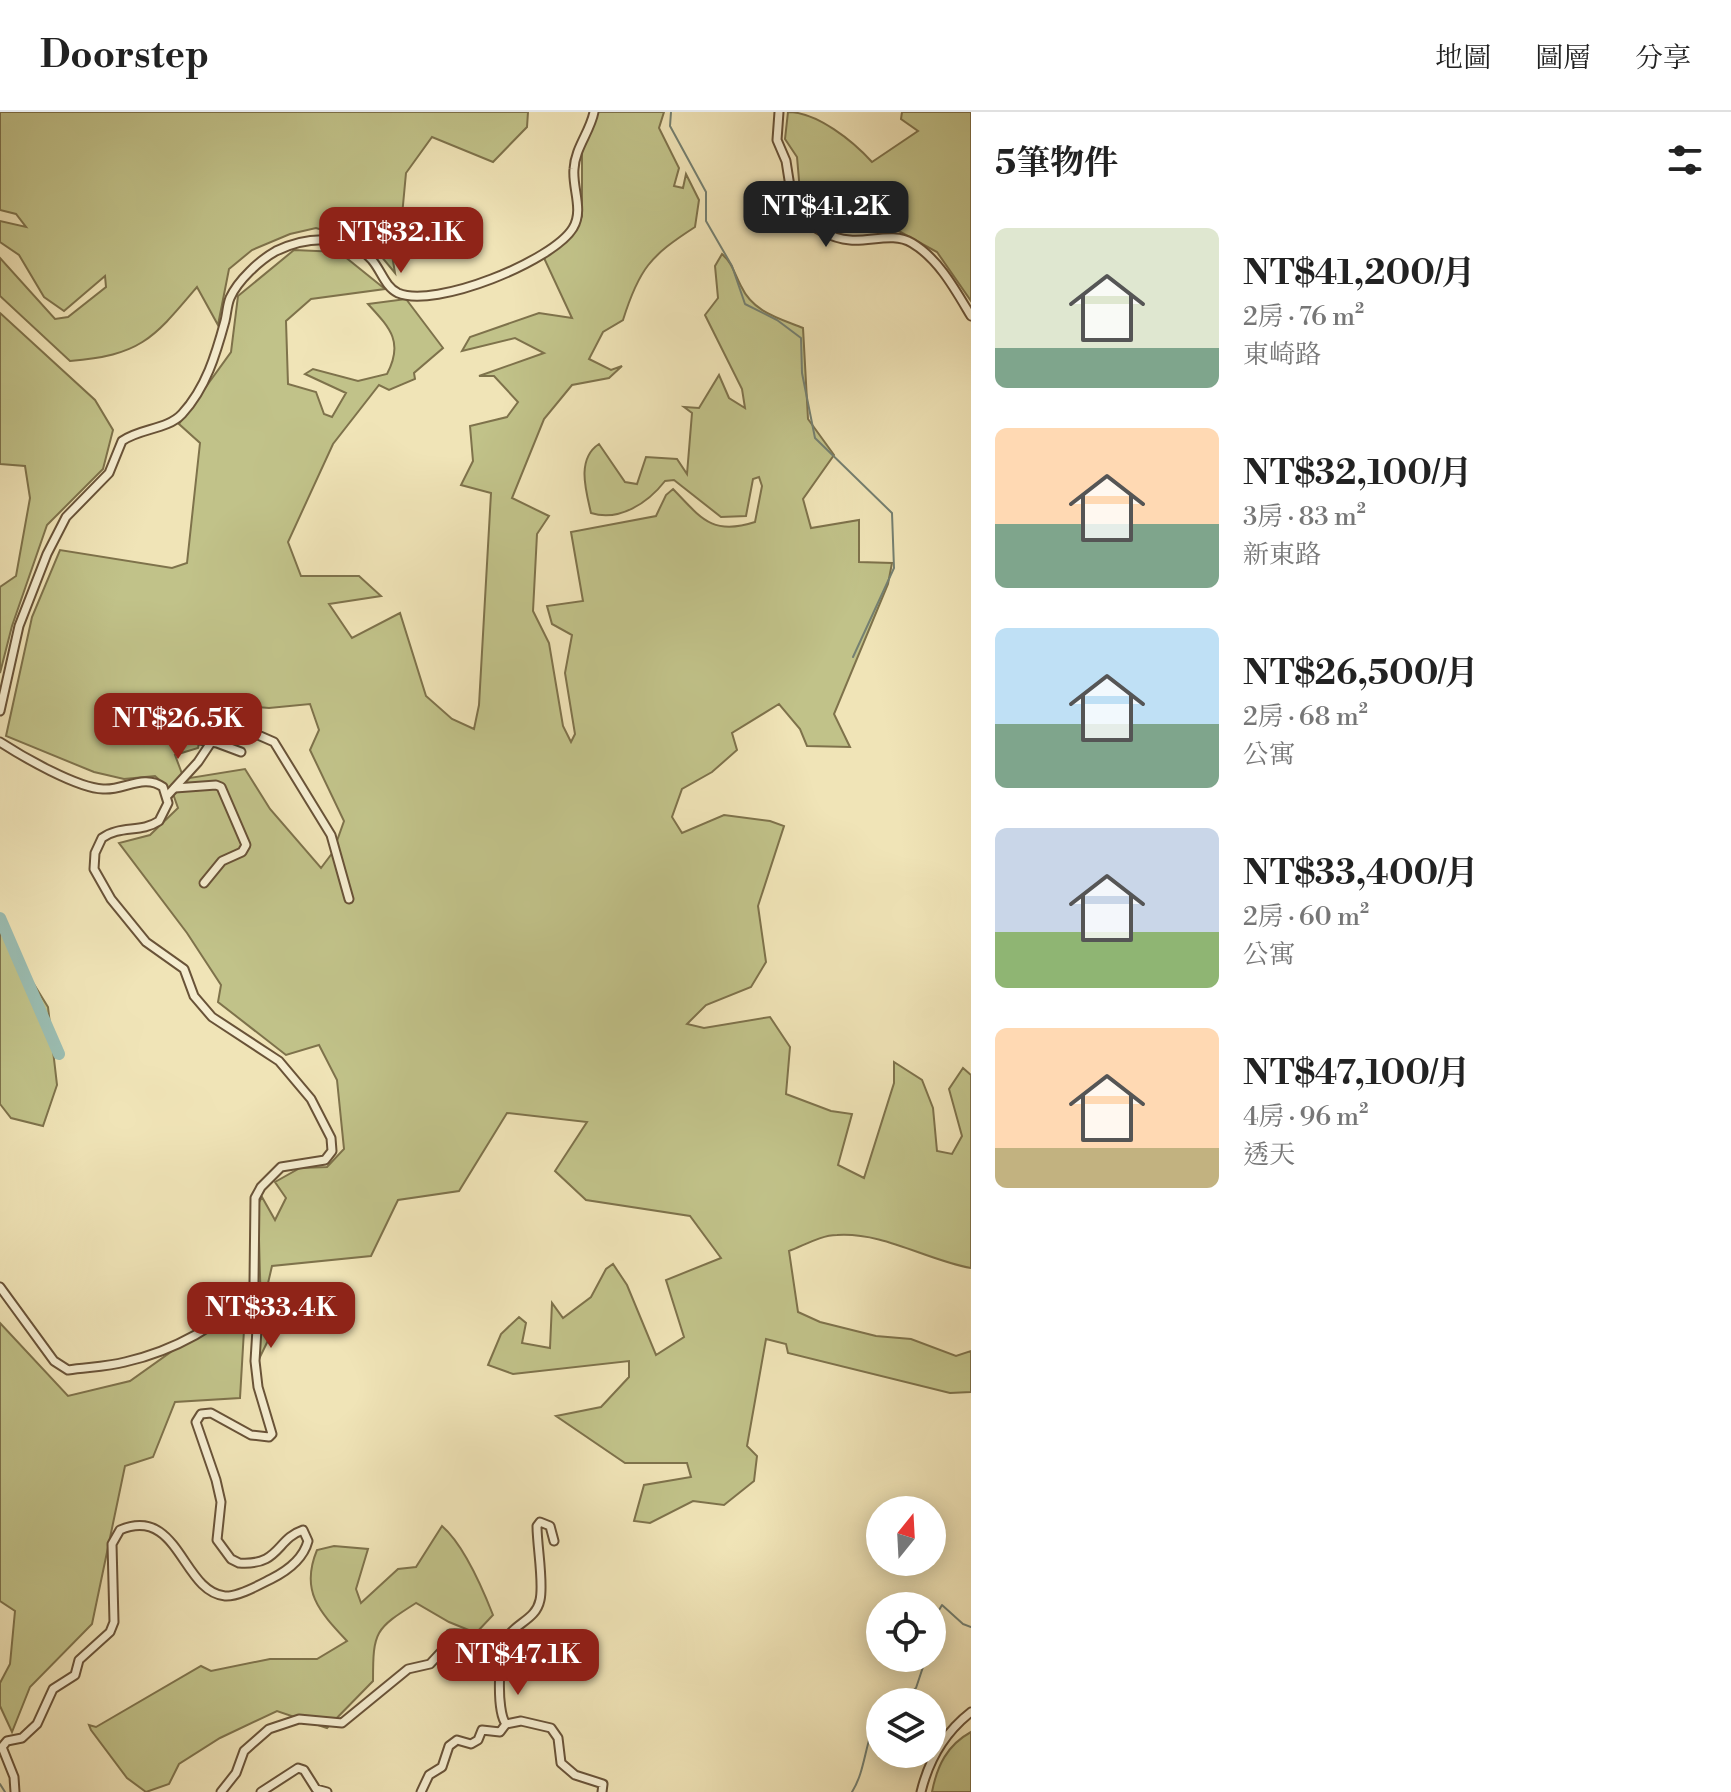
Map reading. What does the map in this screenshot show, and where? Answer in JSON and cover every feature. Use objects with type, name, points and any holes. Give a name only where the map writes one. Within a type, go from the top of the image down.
[{"type":"street","points":[[0,711],[19,626],[66,517],[109,473],[122,441],[179,417],[208,375],[231,294],[264,259],[283,248],[317,240],[343,242],[374,261],[391,289],[411,295],[460,291],[482,285],[558,242],[574,227],[577,217],[575,159],[594,112]]},
{"type":"street","points":[[779,112],[777,140],[786,161],[794,212],[823,231],[846,240],[893,238],[912,243],[947,277],[971,316]]},
{"type":"street","points":[[115,725],[209,741],[241,752]]},
{"type":"street","points":[[167,796],[198,762],[209,741],[220,729],[258,735],[274,742],[331,835],[349,899]]},
{"type":"street","points":[[0,742],[21,756],[92,787],[106,790],[151,781],[163,787],[167,810],[159,821],[145,828],[117,830],[102,838],[93,861],[96,877],[146,942],[184,969],[194,996],[212,1017],[279,1061],[311,1099],[331,1138],[332,1151],[325,1160],[281,1167],[258,1192],[253,1219],[254,1288],[258,1313],[257,1381],[273,1432],[269,1437],[251,1435],[211,1413],[198,1417],[196,1422],[221,1502],[217,1540],[231,1559],[239,1563],[266,1560],[300,1531],[306,1533],[307,1548],[287,1571],[229,1596],[214,1593],[203,1583],[164,1535],[146,1526],[120,1530],[112,1544],[114,1622],[110,1632],[82,1657],[75,1675],[52,1690],[37,1724],[22,1738],[7,1741],[1,1747],[14,1777],[15,1792]]},
{"type":"street","points":[[175,788],[221,787],[246,845],[242,852],[222,861],[204,883]]},
{"type":"street","points":[[0,1287],[54,1361],[68,1370],[123,1363],[171,1348],[222,1317],[254,1288]]},
{"type":"street","points":[[221,1792],[236,1773],[244,1751],[269,1729],[299,1719],[342,1723],[408,1669],[430,1664],[443,1650],[450,1634],[466,1634],[489,1641],[506,1637],[531,1617],[540,1601],[538,1524],[543,1522],[550,1526],[554,1541]]},
{"type":"street","points":[[506,1637],[498,1675],[501,1713],[506,1724]]},
{"type":"street","points":[[921,1792],[934,1754],[943,1739],[971,1712]]},
{"type":"street","points":[[421,1792],[429,1775],[442,1767],[449,1746],[457,1740],[475,1743],[482,1730],[500,1732],[506,1724],[521,1721],[551,1728],[558,1738],[561,1763],[575,1775],[603,1784],[602,1792]]},
{"type":"street","points":[[261,1792],[298,1768],[304,1770],[316,1789],[327,1792]]},
{"type":"green space","points":[[0,112],[528,112],[527,127],[493,162],[432,137],[406,173],[400,237],[390,243],[395,273],[371,244],[316,228],[290,234],[252,250],[229,269],[218,325],[197,287],[169,320],[144,341],[114,354],[70,361],[0,296],[0,258],[55,319],[68,317],[106,287],[105,276],[64,311],[44,297],[19,255],[0,242],[0,221],[26,227],[16,214],[0,210]]},
{"type":"green space","points":[[598,112],[664,112],[659,128],[679,168],[674,186],[683,188],[686,174],[699,200],[695,227],[648,265],[623,320],[603,332],[589,359],[611,370],[622,366],[609,378],[572,385],[544,419],[512,498],[549,516],[537,534],[533,611],[549,643],[563,726],[571,742],[575,734],[565,673],[572,635],[552,624],[547,606],[583,601],[571,532],[656,516],[666,495],[673,489],[708,522],[728,527],[755,522],[762,486],[759,477],[753,479],[746,516],[721,517],[674,480],[665,481],[650,497],[622,513],[591,513],[585,485],[587,458],[599,444],[625,482],[637,484],[646,457],[677,459],[687,474],[692,413],[684,407],[699,408],[719,375],[729,398],[745,408],[742,389],[705,315],[718,298],[715,266],[722,254],[752,302],[767,313],[803,328],[808,419],[834,455],[803,499],[811,528],[859,520],[859,562],[892,563],[888,584],[834,714],[850,747],[807,746],[800,729],[779,704],[732,733],[737,750],[712,772],[682,789],[672,817],[682,833],[724,815],[784,826],[758,906],[766,962],[751,987],[706,1005],[687,1024],[704,1028],[770,1017],[790,1047],[786,1094],[831,1111],[852,1114],[838,1165],[864,1178],[894,1083],[894,1062],[922,1080],[933,1108],[937,1151],[952,1154],[962,1136],[949,1089],[963,1068],[971,1075],[971,1268],[888,1242],[854,1235],[825,1237],[789,1251],[798,1312],[820,1322],[876,1336],[911,1339],[956,1356],[971,1351],[971,1392],[950,1393],[788,1353],[786,1344],[766,1339],[747,1446],[757,1456],[754,1481],[724,1505],[693,1501],[650,1523],[634,1521],[644,1485],[691,1477],[687,1463],[625,1463],[556,1416],[601,1407],[629,1377],[629,1361],[513,1374],[488,1365],[501,1334],[519,1317],[526,1323],[522,1343],[550,1348],[552,1303],[563,1318],[591,1297],[606,1269],[613,1264],[627,1285],[656,1355],[684,1337],[666,1280],[721,1258],[690,1216],[586,1200],[555,1171],[587,1122],[507,1113],[459,1191],[398,1200],[371,1256],[272,1266],[265,1309],[277,1305],[279,1318],[258,1361],[261,1310],[258,1204],[262,1197],[275,1220],[286,1198],[275,1182],[300,1168],[327,1167],[344,1149],[337,1080],[319,1045],[286,1055],[218,1002],[221,985],[187,933],[119,843],[150,835],[178,808],[172,791],[155,776],[124,779],[94,772],[6,736],[32,617],[60,550],[172,568],[187,563],[200,443],[179,424],[231,352],[238,296],[294,250],[339,252],[385,289],[311,299],[286,321],[288,384],[316,392],[324,414],[332,417],[346,393],[305,374],[313,369],[358,381],[387,374],[392,363],[392,336],[368,304],[406,299],[443,348],[414,373],[415,379],[389,390],[379,385],[333,444],[288,542],[301,576],[359,576],[381,596],[329,604],[352,638],[400,613],[426,696],[452,719],[474,729],[479,705],[491,493],[461,485],[473,461],[470,426],[507,417],[518,402],[494,376],[479,376],[544,353],[515,338],[462,351],[470,337],[539,313],[572,318],[544,258],[576,230],[582,216],[582,152]],"holes":[[[207,703],[269,708],[310,704],[319,730],[310,750],[344,821],[333,852],[321,868],[270,809],[245,769],[184,779],[175,755],[198,748]]]},
{"type":"green space","points":[[788,112],[822,122],[855,145],[872,162],[918,131],[901,119],[902,112],[971,112],[971,301],[937,252],[897,230],[835,227],[801,203],[797,157],[785,139]]},
{"type":"green space","points":[[0,313],[95,400],[113,430],[103,469],[47,525],[12,626],[0,673],[0,587],[16,576],[30,498],[25,466],[0,464]]},
{"type":"green space","points":[[0,929],[48,1007],[57,1085],[43,1126],[11,1118],[0,1104]]},
{"type":"green space","points":[[245,1313],[240,1398],[175,1402],[153,1457],[125,1466],[92,1624],[30,1687],[12,1732],[0,1706],[0,1683],[10,1664],[15,1611],[0,1601],[0,1323],[68,1396],[130,1381],[199,1332]]},
{"type":"green space","points":[[442,1526],[465,1555],[493,1615],[476,1633],[416,1603],[402,1612],[379,1633],[374,1651],[373,1681],[327,1728],[277,1711],[220,1738],[179,1764],[169,1784],[146,1792],[127,1778],[91,1730],[89,1725],[96,1727],[201,1666],[211,1671],[270,1659],[317,1659],[347,1641],[315,1600],[311,1577],[317,1550],[334,1546],[368,1549],[356,1589],[361,1603],[398,1569],[416,1567]]},
{"type":"green space","points":[[971,1732],[971,1792],[932,1792],[939,1768],[946,1768],[946,1754]]},
{"type":"waterway","points":[[671,112],[670,126],[706,192],[706,221],[732,266],[745,304],[777,320],[801,338],[802,373],[815,438],[892,513],[894,568],[853,657]]},
{"type":"waterway","points":[[0,918],[59,1054]]},
{"type":"waterway","points":[[946,1609],[971,1627]]},
{"type":"waterway","points":[[916,1688],[921,1672]]},
{"type":"waterway","points":[[852,1792],[866,1752]]},
{"type":"waterway","points":[[0,1784],[5,1792]]}]
